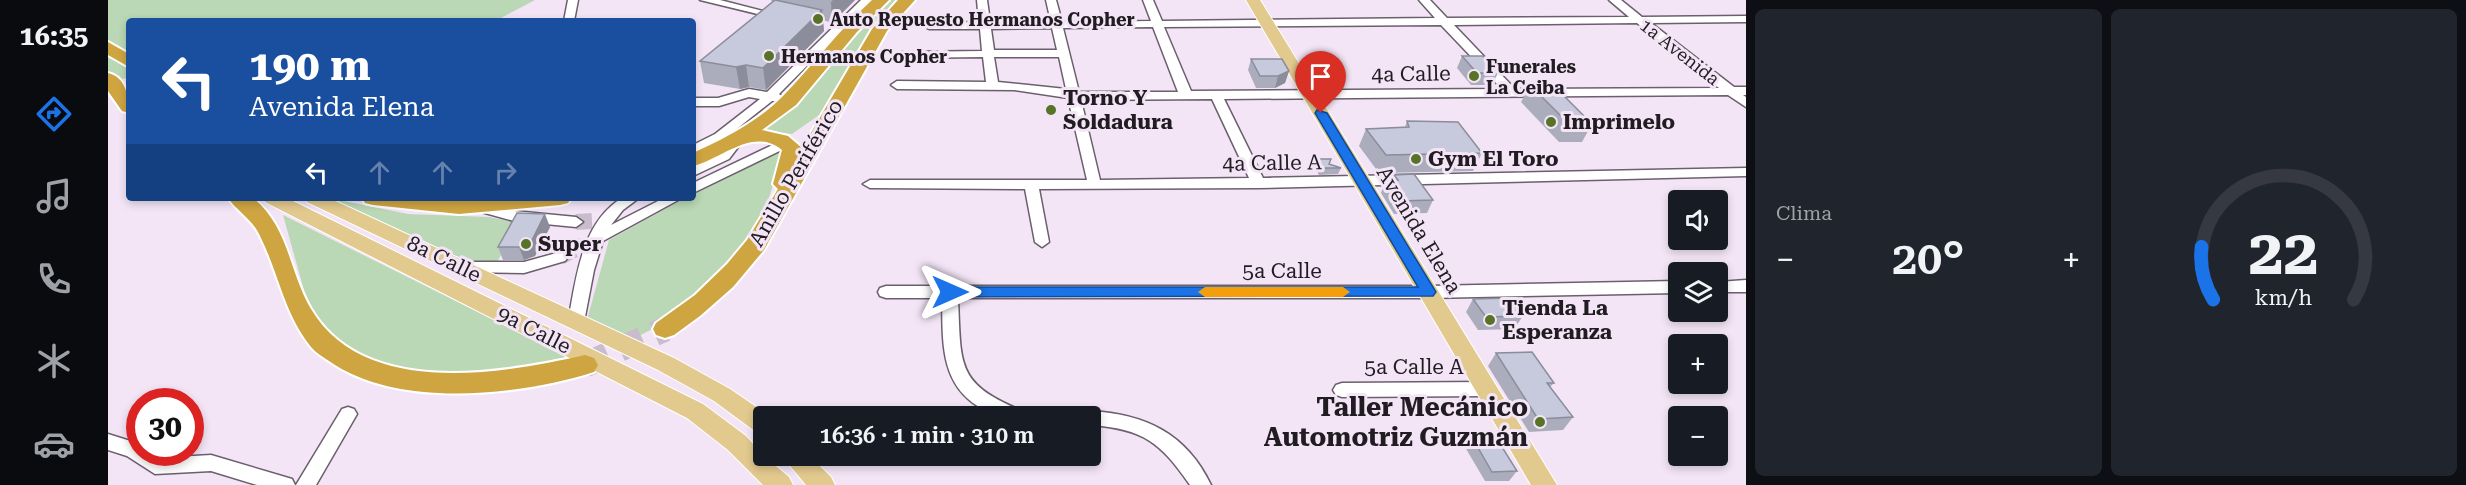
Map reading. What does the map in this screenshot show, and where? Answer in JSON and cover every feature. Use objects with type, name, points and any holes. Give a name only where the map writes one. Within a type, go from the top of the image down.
[{"type":"highway","name":"Anillo Periférico","points":[[696,158],[739,137],[789,101],[851,28],[881,0]]},
{"type":"highway","name":"Anillo Periférico","points":[[665,328],[704,303],[734,275],[776,211],[880,29],[907,0]]},
{"type":"highway","points":[[108,47],[126,60]]},
{"type":"highway","points":[[108,78],[126,103]]},
{"type":"highway","points":[[787,142],[832,113]]},
{"type":"highway","points":[[739,137],[772,137],[787,142],[792,149],[776,211]]},
{"type":"highway","points":[[242,201],[265,221],[301,315],[315,336],[347,360],[366,369],[403,379],[446,385],[496,383],[539,377],[585,365]]},
{"type":"highway","points":[[397,201],[436,206],[479,207],[533,201]]},
{"type":"main road","name":"Avenida Elena","points":[[1253,0],[1310,94],[1341,176],[1428,292],[1544,485]]},
{"type":"main road","name":"9a Calle","points":[[278,201],[695,411],[737,443],[780,485]]},
{"type":"main road","name":"8a Calle","points":[[320,201],[666,364],[722,395],[753,417]]},
{"type":"main road","points":[[804,466],[822,485]]},
{"type":"street","points":[[570,18],[573,0]]},
{"type":"street","points":[[705,0],[793,19]]},
{"type":"street","points":[[696,148],[738,126],[771,96],[832,28],[867,0]]},
{"type":"street","points":[[982,0],[992,86]]},
{"type":"street","points":[[1050,0],[1095,186]]},
{"type":"street","points":[[1148,0],[1186,95]]},
{"type":"street","points":[[1424,0],[1511,92]]},
{"type":"street","name":"1a Avenida","points":[[1614,0],[1746,103]]},
{"type":"street","points":[[929,26],[1746,19]]},
{"type":"street","points":[[903,55],[1063,53]]},
{"type":"street","name":"4a Calle","points":[[897,85],[992,86],[1064,92],[1073,96],[1746,90]]},
{"type":"street","points":[[696,102],[719,102],[749,93],[789,101]]},
{"type":"street","points":[[1216,95],[1259,184]]},
{"type":"street","points":[[696,170],[724,156],[739,137]]},
{"type":"street","points":[[696,188],[787,142]]},
{"type":"street","name":"4a Calle A","points":[[870,184],[1095,186],[1259,184],[1341,176],[1746,172]]},
{"type":"street","points":[[1030,185],[1042,242]]},
{"type":"street","points":[[576,322],[590,241],[599,221],[618,204],[625,201]]},
{"type":"street","points":[[590,241],[669,201]]},
{"type":"street","points":[[479,207],[514,216],[576,222]]},
{"type":"street","points":[[460,267],[520,267],[549,262],[560,257]]},
{"type":"street","points":[[1728,287],[1746,286]]},
{"type":"street","name":"5a Calle","points":[[886,292],[1428,292],[1668,288]]},
{"type":"street","points":[[950,292],[952,355],[957,374],[972,395],[991,406]]},
{"type":"street","name":"5a Calle A","points":[[1342,390],[1486,388]]},
{"type":"street","points":[[306,485],[348,414]]},
{"type":"street","points":[[1101,419],[1136,424],[1165,438],[1201,485]]},
{"type":"street","points":[[108,442],[133,450],[156,466],[211,463],[285,485]]},
{"type":"green space","points":[[108,0],[535,0],[501,18],[126,18],[126,78],[108,81]]},
{"type":"green space","points":[[889,0],[898,0],[867,36],[825,111],[792,134],[760,131],[800,101],[864,23]]},
{"type":"green space","points":[[778,146],[785,148],[764,213],[723,276],[670,320],[631,340],[587,320],[609,240],[680,201],[696,201],[696,192]]},
{"type":"green space","points":[[335,201],[408,214],[489,217],[519,223],[496,264],[452,255],[389,229]]},
{"type":"green space","points":[[283,215],[572,359],[497,376],[415,372],[368,360],[337,342],[310,312]]},
{"type":"building","points":[[775,0],[822,10],[763,68],[746,65],[736,67],[700,61]]},
{"type":"building","points":[[1462,56],[1483,56],[1498,73],[1477,73]]},
{"type":"building","points":[[1251,59],[1282,59],[1289,71],[1278,76],[1260,76]]},
{"type":"building","points":[[1552,84],[1592,124],[1569,124],[1530,85]]},
{"type":"building","points":[[1407,121],[1458,122],[1482,153],[1386,155],[1366,129],[1409,127]]},
{"type":"building","points":[[1316,159],[1331,159],[1329,164],[1341,168],[1321,168]]},
{"type":"building","points":[[1414,174],[1433,200],[1399,201],[1386,180],[1398,180],[1394,175]]},
{"type":"building","points":[[517,213],[545,214],[530,244],[519,247],[498,247]]},
{"type":"building","points":[[1509,298],[1523,316],[1486,317],[1473,299]]},
{"type":"building","points":[[1532,352],[1554,383],[1547,383],[1573,417],[1538,419],[1496,353]]},
{"type":"building","points":[[1492,431],[1517,471],[1492,472],[1469,432]]},
{"type":"tunnel","points":[[576,222],[594,221]]},
{"type":"tunnel","points":[[560,257],[583,245]]},
{"type":"tunnel","points":[[585,365],[665,329]]},
{"type":"slow traffic","points":[[1205,292],[1343,292]]},
{"type":"place","name":"Auto Repuesto Hermanos Copher","points":[[818,19]]},
{"type":"place","name":"Hermanos Copher","points":[[769,56]]},
{"type":"place","name":"Funerales La Ceiba","points":[[1474,76]]},
{"type":"place","name":"Torno Y Soldadura","points":[[1051,110]]},
{"type":"place","name":"Imprimelo","points":[[1551,122]]},
{"type":"place","name":"Gym El Toro","points":[[1416,159]]},
{"type":"place","name":"Super","points":[[526,244]]},
{"type":"place","name":"Tienda La Esperanza","points":[[1490,320]]},
{"type":"place","name":"Taller Mecánico Automotriz Guzmán","points":[[1540,422]]},
{"type":"route","points":[[950,292],[1428,292],[1321,113]]}]
